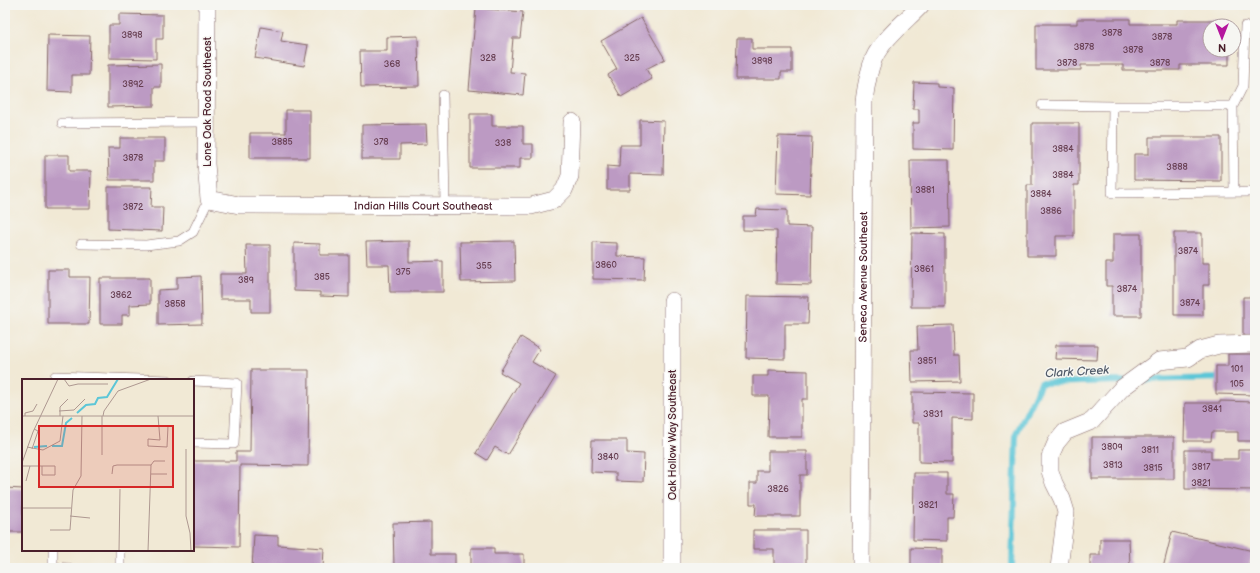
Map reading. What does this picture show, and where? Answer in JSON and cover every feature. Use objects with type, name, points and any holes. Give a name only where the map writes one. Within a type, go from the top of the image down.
[{"type":"street","name":"Lone Oak Road Southeast","points":[[207,5],[206,164],[209,199]]},
{"type":"street","name":"Seneca Avenue Southeast","points":[[861,568],[864,101],[870,68],[874,57],[881,46],[921,5]]},
{"type":"street","name":"Indian Hills Court Southeast","points":[[209,199],[239,205],[531,206],[554,200],[564,190],[570,176],[572,122]]},
{"type":"street","name":"Oak Hollow Way Southeast","points":[[672,301],[672,568]]},
{"type":"street","points":[[1059,568],[1066,512],[1050,471],[1050,457],[1056,443],[1065,432],[1092,421],[1122,388],[1158,361],[1188,358],[1200,350],[1219,345],[1255,344]]},
{"type":"lane","points":[[1234,192],[1233,106],[1243,86],[1244,26]]},
{"type":"lane","points":[[442,95],[445,152],[445,205]]},
{"type":"lane","points":[[1042,105],[1233,106]]},
{"type":"lane","points":[[1113,106],[1112,193],[1255,192]]},
{"type":"lane","points":[[62,123],[206,122]]},
{"type":"lane","points":[[81,244],[146,245],[179,241],[193,232],[209,199]]},
{"type":"lane","points":[[55,379],[55,376],[122,379]]},
{"type":"lane","points":[[194,381],[237,383],[234,444],[194,443]]},
{"type":"lane","points":[[53,551],[53,567],[68,568]]},
{"type":"lane","points":[[120,551],[120,568]]},
{"type":"building","points":[[476,8],[523,12],[520,38],[513,38],[510,72],[525,73],[523,95],[469,90]]},
{"type":"building","points":[[119,14],[163,15],[163,39],[156,39],[156,59],[109,58],[109,25],[119,25]]},
{"type":"building","points":[[641,18],[665,59],[646,69],[652,79],[621,97],[608,75],[617,69],[601,41]]},
{"type":"building","points":[[1077,19],[1130,19],[1130,24],[1177,24],[1177,20],[1202,20],[1202,58],[1229,58],[1229,65],[1180,65],[1180,70],[1123,70],[1123,65],[1081,65],[1081,70],[1036,70],[1036,24],[1077,24]]},
{"type":"building","points":[[261,27],[283,31],[281,41],[308,45],[304,66],[255,58]]},
{"type":"building","points":[[48,35],[90,36],[89,75],[72,75],[72,92],[47,91]]},
{"type":"building","points":[[418,36],[419,86],[361,87],[360,51],[387,51],[387,37]]},
{"type":"building","points":[[737,38],[752,38],[752,49],[792,49],[792,72],[781,72],[781,79],[736,79]]},
{"type":"building","points":[[161,64],[161,87],[154,87],[154,106],[108,107],[108,65]]},
{"type":"building","points":[[914,82],[937,83],[937,87],[954,88],[953,150],[913,149],[913,123],[919,123],[919,109],[913,109]]},
{"type":"building","points":[[286,110],[310,110],[310,158],[250,158],[250,133],[286,133]]},
{"type":"building","points":[[470,114],[492,114],[492,126],[523,126],[523,144],[533,144],[533,158],[520,158],[520,168],[470,168]]},
{"type":"building","points":[[640,120],[664,121],[663,175],[630,174],[630,190],[607,190],[607,166],[619,167],[620,145],[640,145]]},
{"type":"building","points":[[1032,123],[1079,123],[1079,185],[1074,185],[1074,236],[1056,236],[1056,256],[1027,256],[1027,185],[1032,185]]},
{"type":"building","points":[[426,124],[427,144],[400,145],[400,159],[362,159],[362,125]]},
{"type":"building","points":[[778,136],[812,137],[810,195],[776,194]]},
{"type":"building","points":[[1149,137],[1221,137],[1221,181],[1134,180],[1134,154],[1149,154]]},
{"type":"building","points":[[120,138],[165,138],[165,161],[154,161],[154,180],[109,180],[108,148],[120,148]]},
{"type":"building","points":[[45,155],[69,155],[69,171],[91,171],[90,209],[45,209]]},
{"type":"building","points":[[910,160],[949,160],[950,227],[911,228]]},
{"type":"building","points":[[108,187],[152,187],[151,207],[163,207],[162,231],[108,229]]},
{"type":"building","points":[[757,209],[787,210],[787,226],[812,227],[811,285],[776,284],[777,231],[743,230],[743,216],[756,216]]},
{"type":"building","points":[[912,233],[945,234],[945,307],[911,307]]},
{"type":"building","points":[[1174,233],[1202,233],[1202,263],[1209,263],[1209,285],[1203,285],[1203,315],[1174,315]]},
{"type":"building","points":[[1113,234],[1141,234],[1141,316],[1112,316],[1112,286],[1106,286],[1106,263],[1113,263]]},
{"type":"building","points":[[409,241],[409,262],[443,261],[443,292],[390,292],[389,265],[367,265],[366,242]]},
{"type":"building","points":[[514,241],[515,281],[461,282],[460,242]]},
{"type":"building","points":[[593,242],[617,243],[617,256],[645,257],[644,280],[593,279]]},
{"type":"building","points":[[294,243],[320,244],[320,255],[349,255],[349,297],[320,296],[320,292],[294,291]]},
{"type":"building","points":[[246,245],[270,245],[270,312],[251,312],[251,299],[220,299],[220,274],[247,274]]},
{"type":"building","points":[[48,270],[70,270],[70,277],[90,277],[89,324],[48,324]]},
{"type":"building","points":[[201,276],[202,324],[158,325],[158,290],[177,289],[177,277]]},
{"type":"building","points":[[100,278],[150,278],[150,304],[130,305],[130,315],[122,315],[122,324],[100,324]]},
{"type":"building","points":[[747,296],[809,297],[808,324],[785,324],[785,359],[746,358]]},
{"type":"building","points":[[1243,297],[1255,297],[1255,336],[1243,336]]},
{"type":"building","points":[[953,325],[954,355],[959,355],[960,381],[912,382],[911,350],[918,350],[917,326]]},
{"type":"building","points":[[521,337],[540,349],[532,362],[556,376],[508,455],[495,447],[487,460],[476,453],[519,383],[500,372]]},
{"type":"building","points":[[1056,345],[1098,345],[1097,360],[1055,359]]},
{"type":"building","points":[[1228,354],[1255,354],[1255,395],[1216,394],[1216,366],[1228,366]]},
{"type":"building","points":[[251,370],[309,370],[308,466],[240,465],[239,547],[194,546],[194,461],[236,461],[236,452],[250,452]]},
{"type":"building","points":[[768,370],[808,371],[808,399],[802,399],[802,437],[768,437],[769,396],[753,396],[753,376],[768,376]]},
{"type":"building","points":[[912,392],[973,393],[973,419],[952,418],[952,463],[919,462],[919,423],[912,423]]},
{"type":"building","points":[[1220,401],[1255,402],[1255,441],[1238,441],[1238,432],[1212,432],[1211,441],[1184,441],[1185,403],[1220,403]]},
{"type":"building","points":[[1092,437],[1174,437],[1174,479],[1092,479]]},
{"type":"building","points":[[592,440],[627,440],[627,453],[644,454],[643,482],[616,481],[616,473],[591,472]]},
{"type":"building","points":[[1185,450],[1211,450],[1211,459],[1238,459],[1238,450],[1255,450],[1255,490],[1185,489]]},
{"type":"building","points":[[768,451],[807,451],[807,475],[800,475],[800,516],[755,516],[756,504],[750,504],[750,483],[757,483],[757,471],[768,471]]},
{"type":"building","points":[[914,473],[947,473],[947,494],[954,494],[953,517],[947,517],[947,541],[913,540]]},
{"type":"building","points":[[5,488],[22,489],[22,532],[5,532]]},
{"type":"building","points":[[431,522],[431,554],[455,554],[455,568],[394,568],[393,523]]},
{"type":"building","points":[[753,530],[806,530],[806,568],[774,568],[774,549],[753,549]]},
{"type":"building","points":[[1172,532],[1253,551],[1249,568],[1163,568]]},
{"type":"building","points":[[254,535],[278,536],[278,545],[324,548],[323,568],[252,568]]},
{"type":"building","points":[[1100,539],[1129,539],[1130,568],[1090,568],[1090,555],[1100,555]]},
{"type":"building","points":[[471,548],[494,548],[494,554],[524,554],[524,568],[471,568]]},
{"type":"building","points":[[911,548],[942,549],[942,568],[911,568]]},
{"type":"waterway","name":"Clark Creek","points":[[1141,380],[1223,378]]},
{"type":"waterway","name":"Clark Creek","points":[[1012,568],[1016,434],[1041,383],[1125,381]]}]
